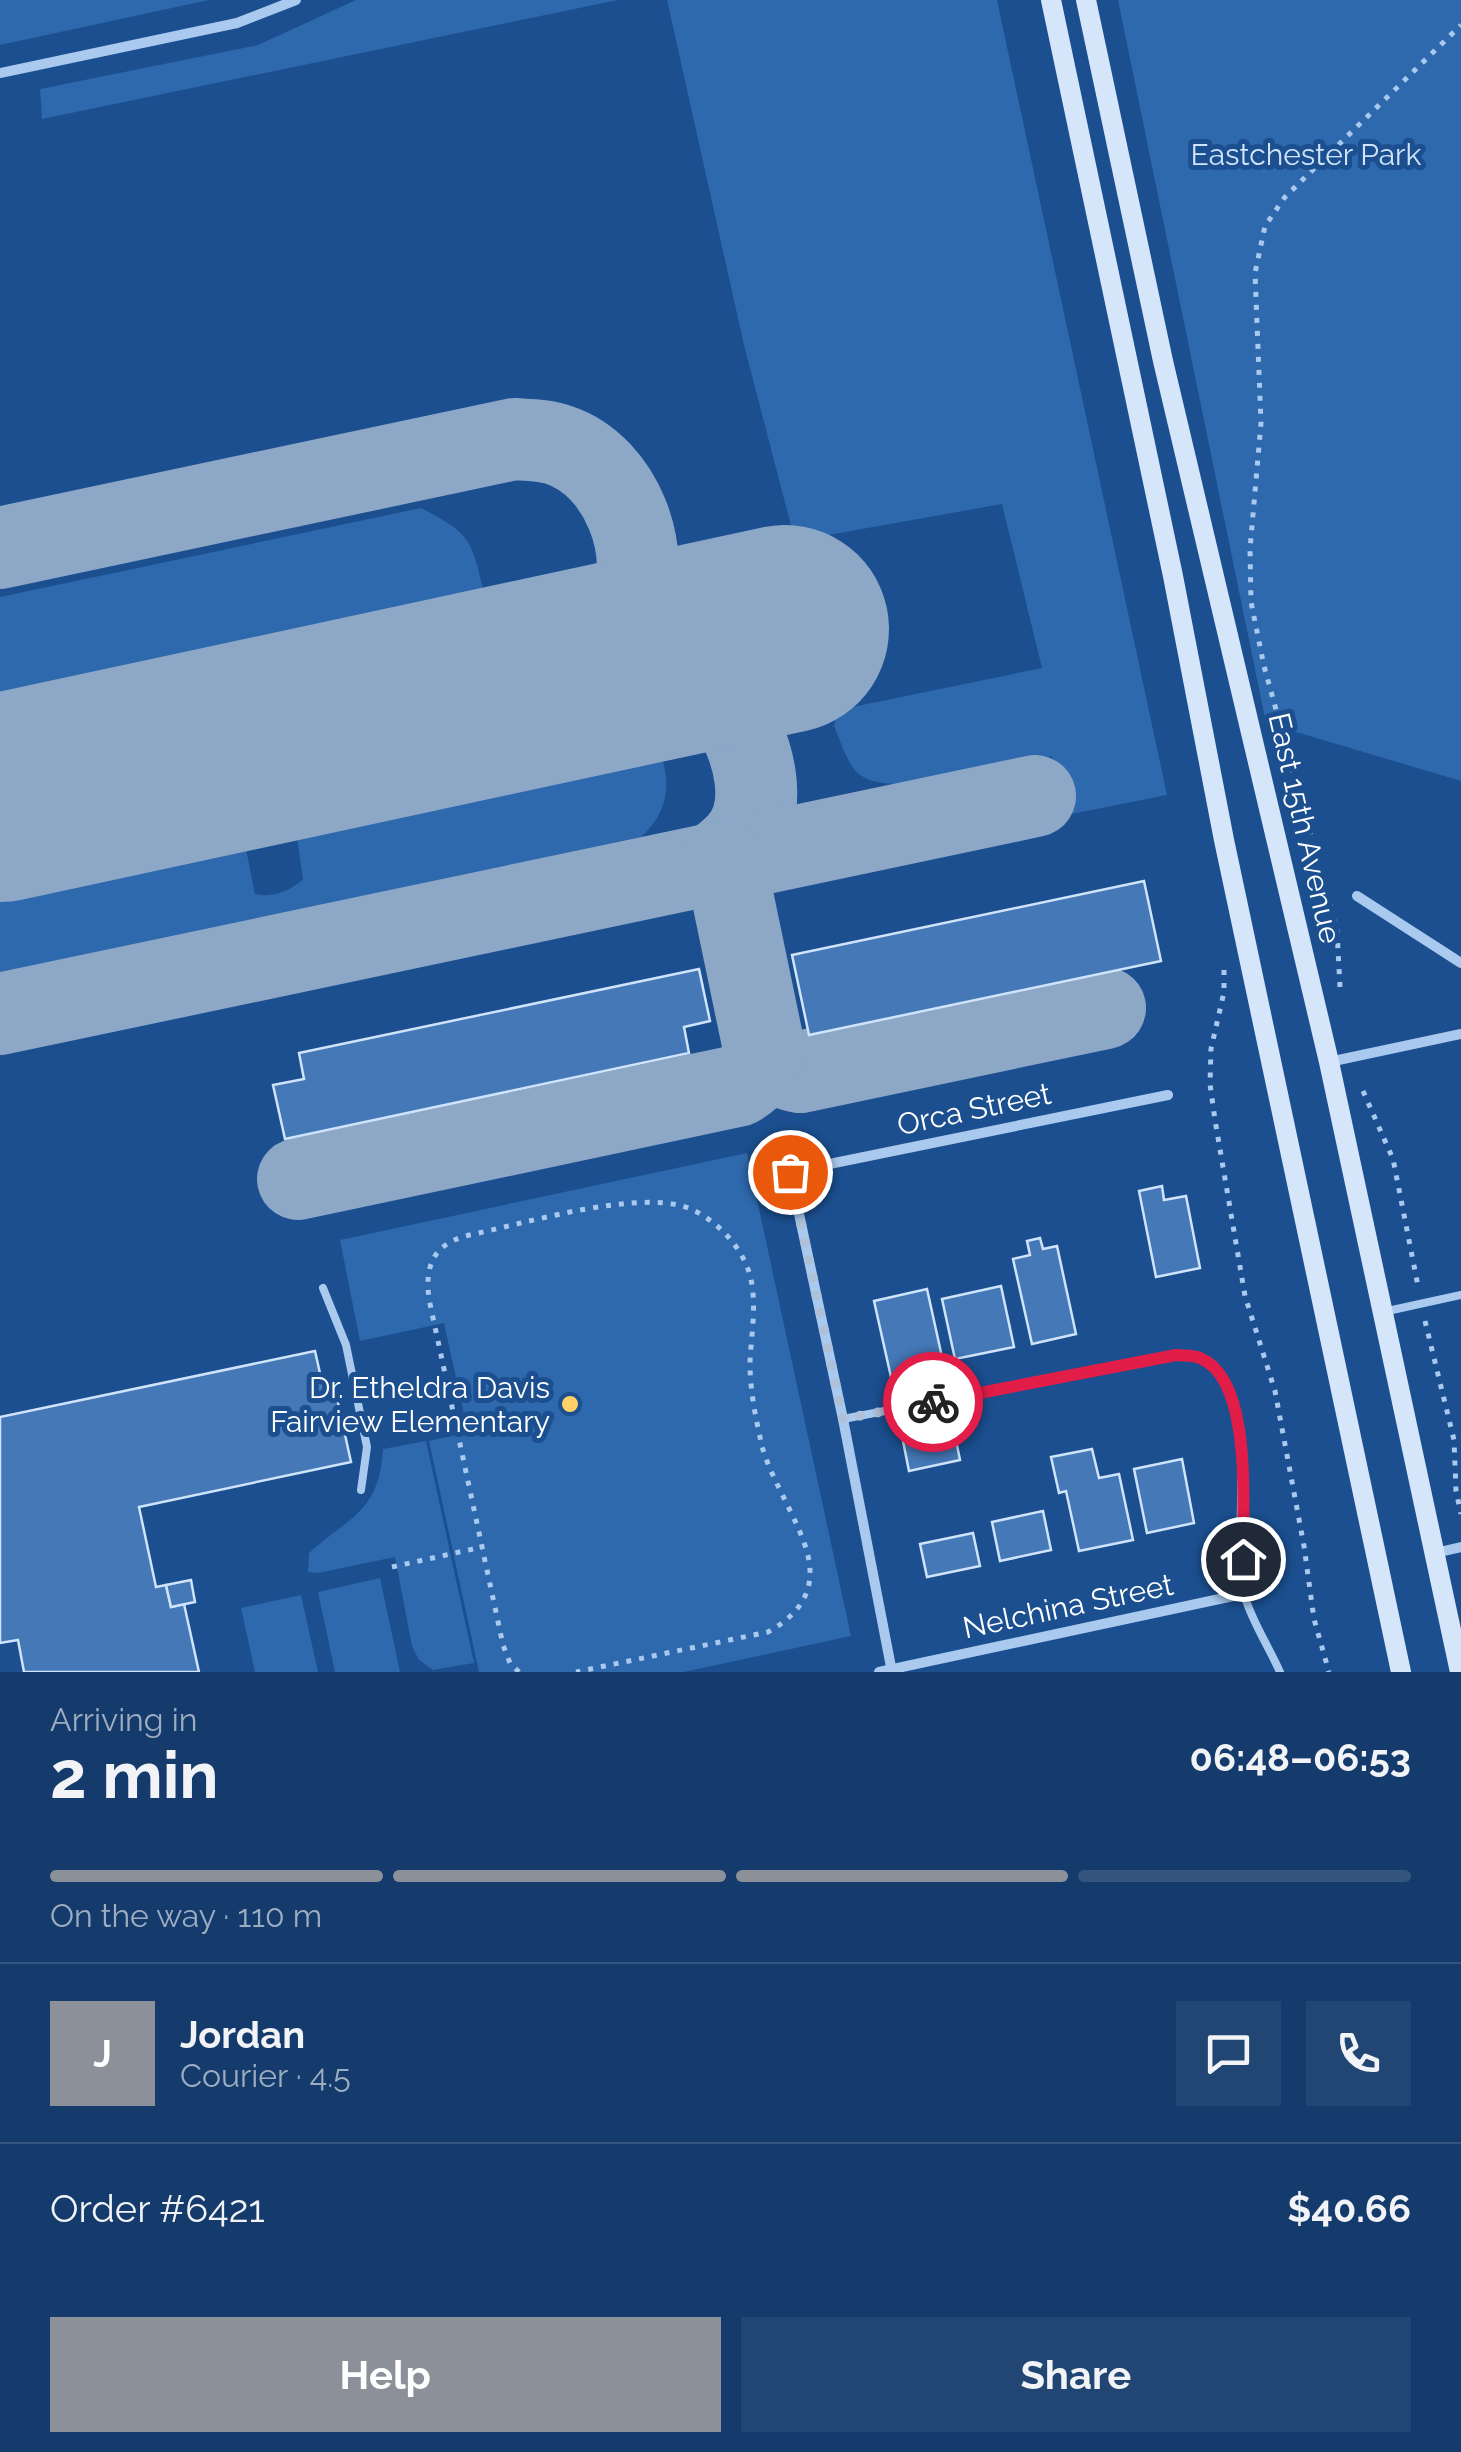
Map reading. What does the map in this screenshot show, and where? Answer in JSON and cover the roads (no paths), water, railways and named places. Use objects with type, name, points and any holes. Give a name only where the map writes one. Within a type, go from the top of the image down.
[{"type":"main road","points":[[1051,0],[1174,576],[1224,840],[1402,1672]]},
{"type":"main road","name":"East 15th Avenue","points":[[1086,0],[1163,361],[1329,1062],[1460,1672]]},
{"type":"street","points":[[0,73],[237,23],[296,0]]},
{"type":"street","points":[[1356,896],[1461,963]]},
{"type":"street","points":[[1329,1062],[1461,1034]]},
{"type":"street","name":"Orca Street","points":[[843,1419],[790,1172],[1168,1094]]},
{"type":"street","points":[[843,1419],[887,1671]]},
{"type":"street","points":[[1435,1552],[1461,1548]]},
{"type":"street","name":"Nelchina Street","points":[[887,1671],[1266,1588]]},
{"type":"lane","points":[[323,1288],[346,1345],[368,1447],[361,1490]]},
{"type":"lane","points":[[1383,1312],[1461,1295]]},
{"type":"lane","points":[[843,1419],[1176,1355],[1201,1358],[1221,1377],[1234,1401],[1240,1443],[1244,1594],[1280,1672]]},
{"type":"place","name":"Dr. Etheldra Davis Fairview Elementary","points":[[570,1404]]},
{"type":"park label","name":"Eastchester Park","points":[[1306,154]]}]
